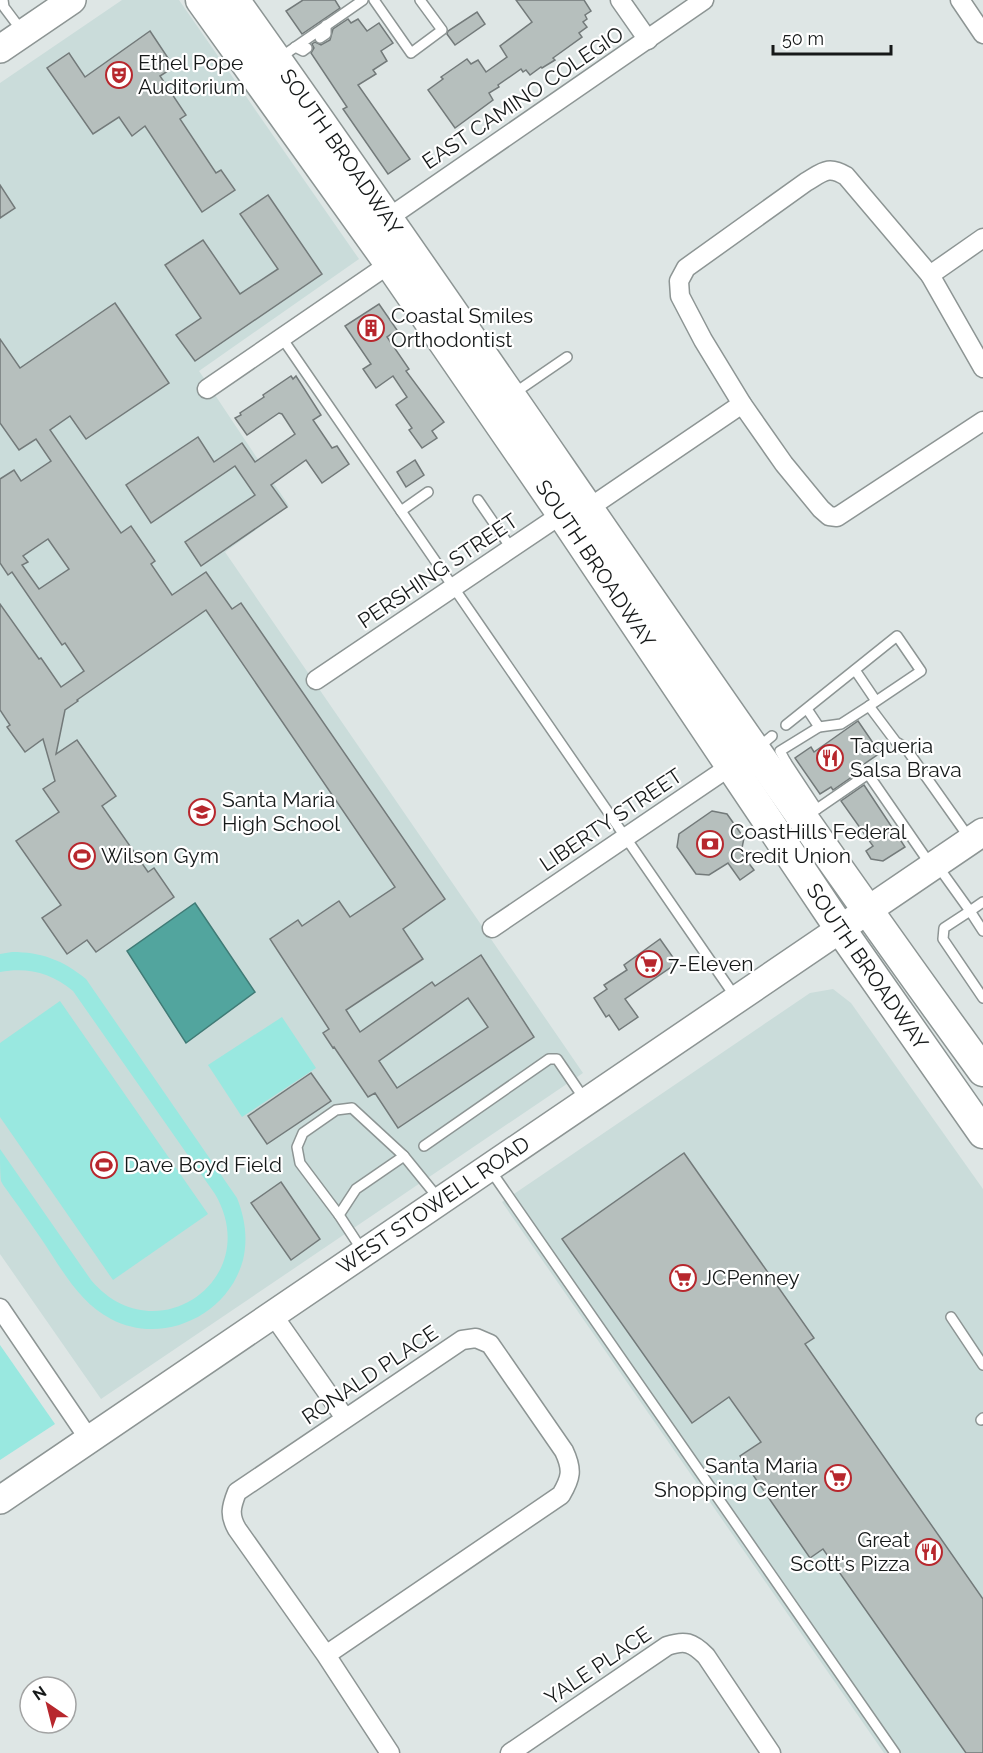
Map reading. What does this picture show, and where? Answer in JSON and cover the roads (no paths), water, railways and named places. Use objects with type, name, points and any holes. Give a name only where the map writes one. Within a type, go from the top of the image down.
[{"type":"main road","points":[[0,49],[72,0]]},
{"type":"main road","name":"SOUTH BROADWAY","points":[[201,0],[377,225],[575,511],[763,757],[810,814],[867,913],[983,1071]]},
{"type":"main road","name":"SOUTH BROADWAY","points":[[234,0],[286,53],[377,225]]},
{"type":"main road","name":"SOUTH BROADWAY","points":[[400,257],[511,396],[575,511]]},
{"type":"main road","name":"SOUTH BROADWAY","points":[[763,757],[841,930],[983,1133]]},
{"type":"main road","name":"WEST STOWELL ROAD","points":[[0,1500],[867,913],[977,836]]},
{"type":"street","points":[[620,0],[648,40]]},
{"type":"street","name":"EAST CAMINO COLEGIO","points":[[377,225],[704,0]]},
{"type":"street","points":[[960,0],[983,34]]},
{"type":"street","points":[[983,368],[930,275],[846,176],[835,170],[825,171],[806,182],[686,268],[679,281],[680,297],[742,404],[784,464],[829,516],[837,517],[983,422]]},
{"type":"street","points":[[930,275],[983,238]]},
{"type":"street","points":[[207,389],[400,257]]},
{"type":"street","name":"PERSHING STREET","points":[[316,680],[511,548],[575,511],[742,404]]},
{"type":"street","name":"LIBERTY STREET","points":[[492,928],[625,838],[763,757]]},
{"type":"street","points":[[0,1308],[89,1439]]},
{"type":"street","points":[[273,1315],[345,1418]]},
{"type":"street","name":"RONALD PLACE","points":[[476,1338],[490,1344],[564,1452],[570,1464],[570,1480],[561,1495],[326,1655],[237,1529],[232,1519],[231,1506],[237,1492],[345,1418],[462,1340],[476,1338]]},
{"type":"street","name":"YALE PLACE","points":[[510,1753],[667,1646],[681,1641],[697,1647],[706,1656],[771,1753]]},
{"type":"street","points":[[326,1655],[390,1753]]},
{"type":"lane","points":[[3,0],[4,7],[24,33]]},
{"type":"lane","points":[[286,53],[363,0]]},
{"type":"lane","points":[[374,0],[411,53],[442,30],[420,0]]},
{"type":"lane","points":[[320,38],[326,34],[326,25]]},
{"type":"lane","points":[[286,53],[303,51],[307,48]]},
{"type":"lane","points":[[282,338],[737,1000]]},
{"type":"lane","points":[[511,396],[567,357]]},
{"type":"lane","points":[[401,511],[428,492]]},
{"type":"lane","points":[[478,500],[511,548]]},
{"type":"lane","points":[[763,757],[780,752],[819,727],[841,724],[921,671],[897,636],[786,725]]},
{"type":"lane","points":[[855,670],[896,742],[905,747],[977,836]]},
{"type":"lane","points":[[807,709],[819,727]]},
{"type":"lane","points":[[810,814],[868,774],[983,931]]},
{"type":"lane","points":[[983,902],[944,928],[943,939],[983,998]]},
{"type":"lane","points":[[424,1146],[549,1059],[557,1059],[586,1102]]},
{"type":"lane","points":[[364,1253],[300,1163],[297,1147],[303,1133],[336,1110],[352,1108],[404,1156],[441,1201]]},
{"type":"lane","points":[[339,1215],[356,1189],[404,1156]]},
{"type":"lane","points":[[489,1168],[895,1753]]},
{"type":"lane","points":[[951,1317],[983,1365]]},
{"type":"place","name":"Ethel Pope Auditorium","points":[[119,75]]},
{"type":"place","name":"Coastal Smiles Orthodontist","points":[[371,328]]},
{"type":"place","name":"Taqueria Salsa Brava","points":[[830,758]]},
{"type":"place","name":"Santa Maria High School","points":[[202,812]]},
{"type":"place","name":"CoastHills Federal Credit Union","points":[[710,844]]},
{"type":"place","name":"Wilson Gym","points":[[82,856]]},
{"type":"place","name":"7-Eleven","points":[[649,964]]},
{"type":"place","name":"Dave Boyd Field","points":[[104,1165]]},
{"type":"place","name":"JCPenney","points":[[683,1278]]},
{"type":"place","name":"Santa Maria Shopping Center","points":[[838,1478]]},
{"type":"place","name":"Great Scott's Pizza","points":[[929,1552]]}]
